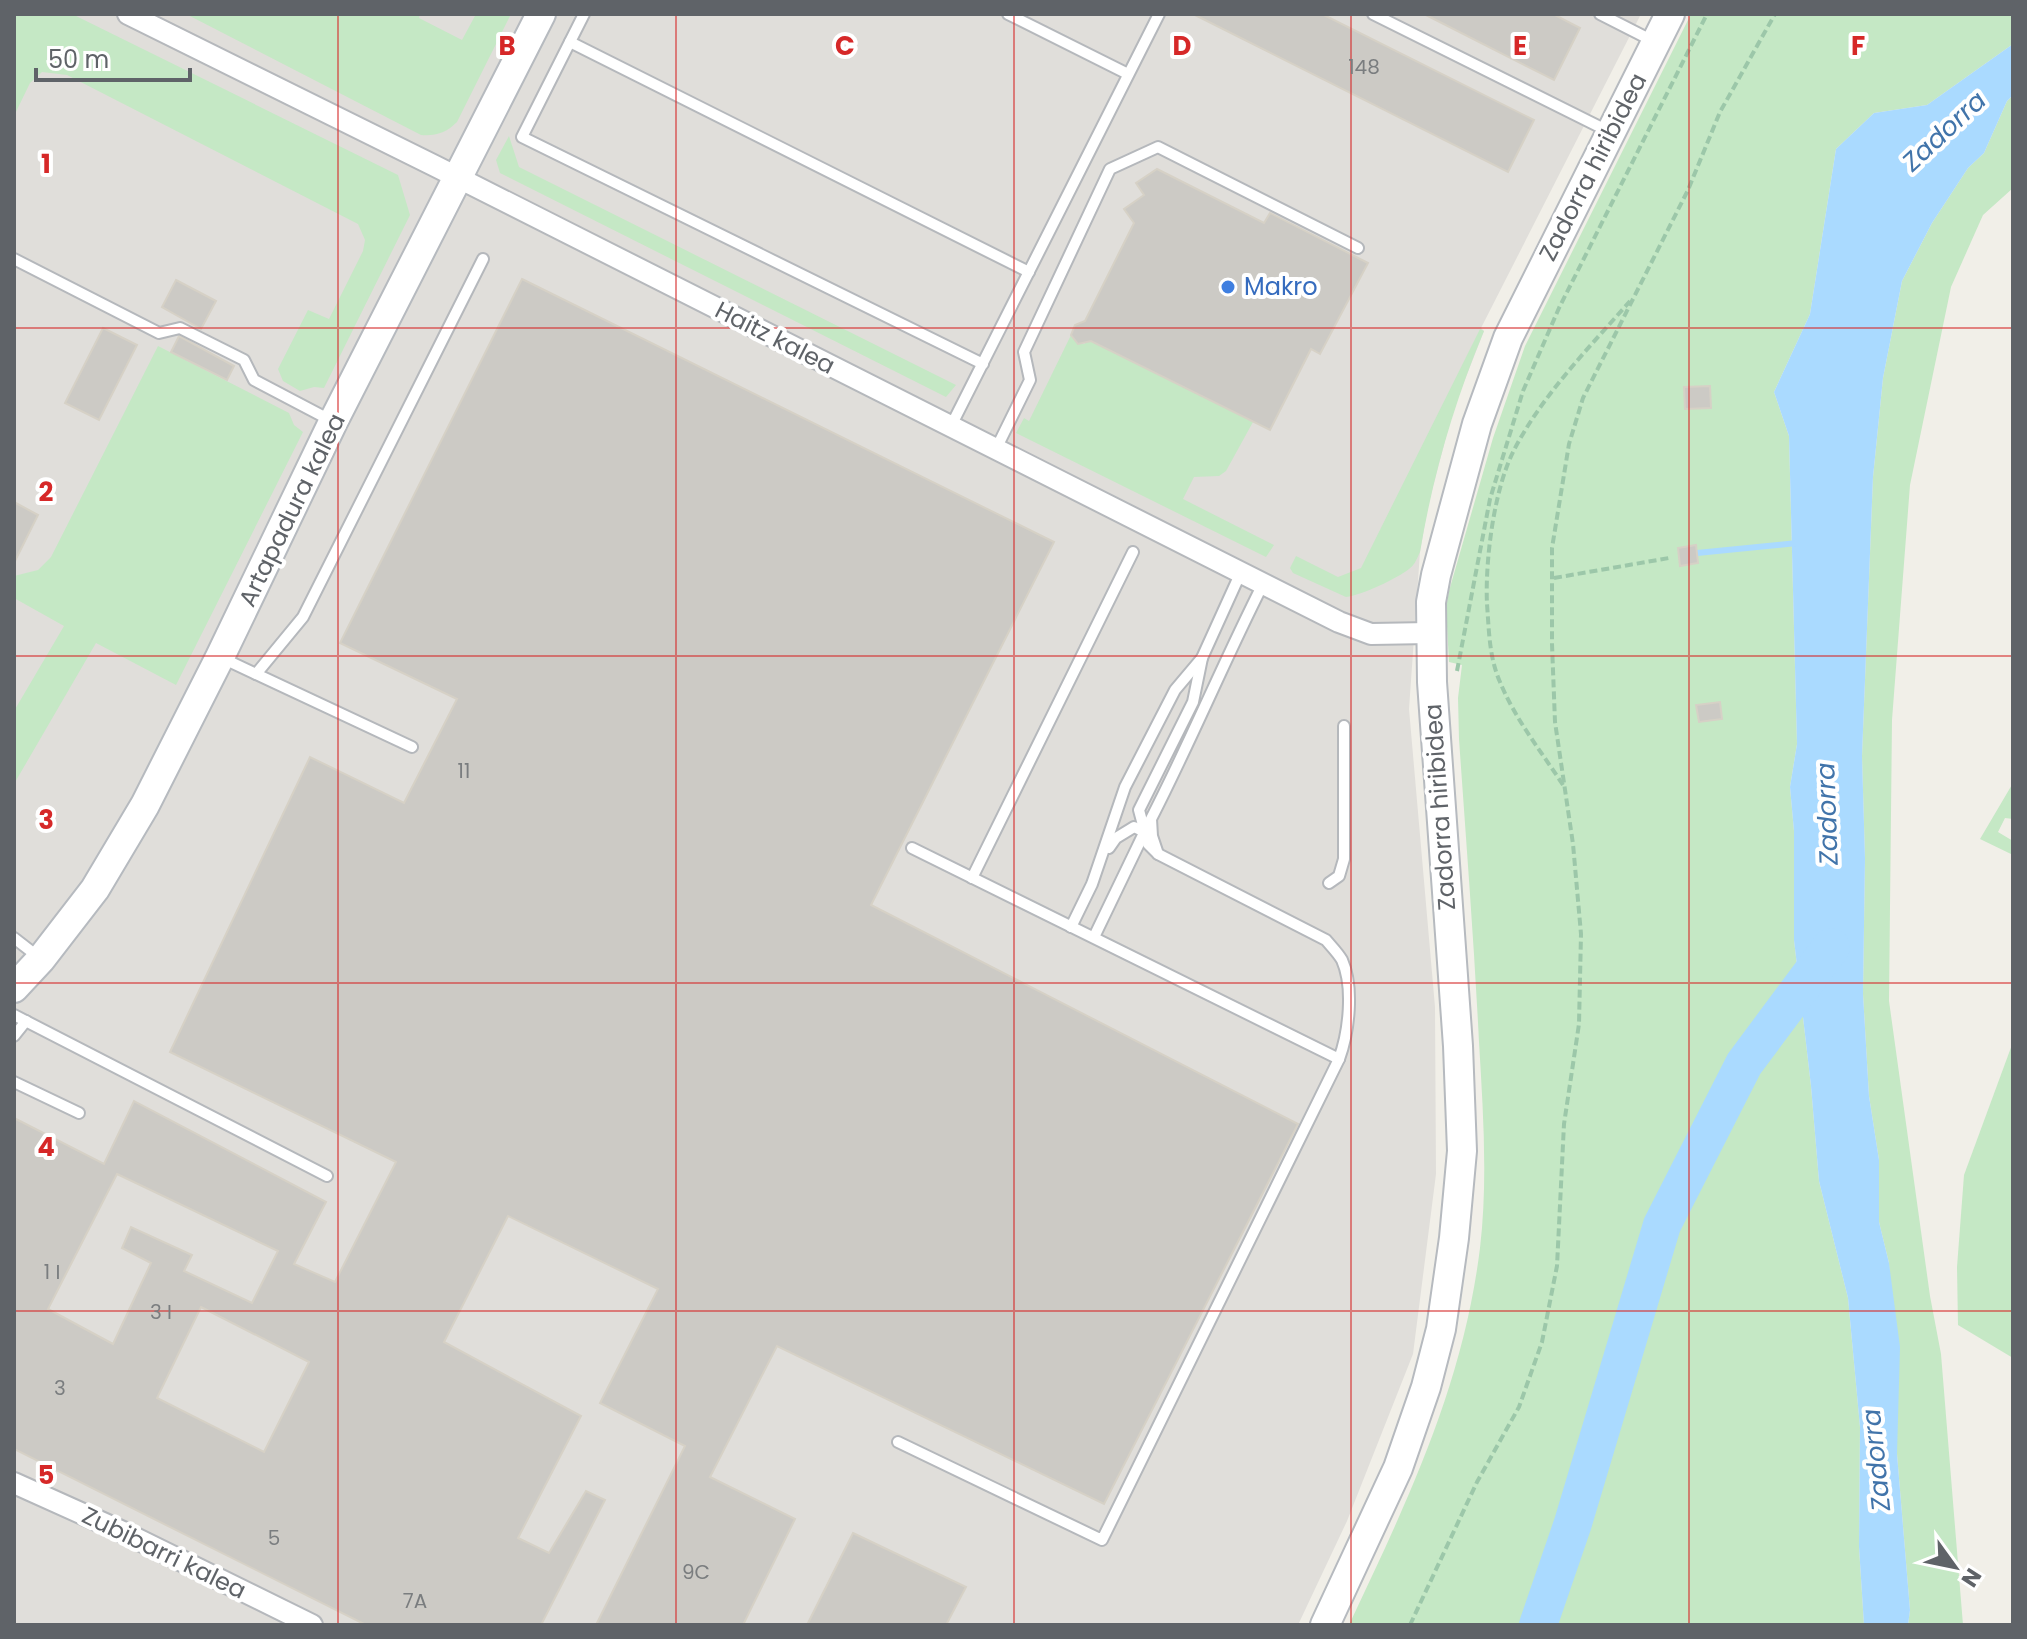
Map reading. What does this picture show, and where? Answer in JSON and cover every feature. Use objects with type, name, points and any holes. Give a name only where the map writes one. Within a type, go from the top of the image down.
[{"type":"main road","name":"Artapadura kalea","points":[[14,988],[41,959],[95,889],[122,846],[220,657],[333,422],[541,14]]},
{"type":"main road","name":"Zadorra hiribidea","points":[[1325,1625],[1398,1468],[1426,1387],[1441,1329],[1454,1238],[1462,1151],[1458,1046],[1448,936],[1430,633],[1431,602],[1446,533],[1494,374],[1533,285],[1670,14]]},
{"type":"street","name":"Haitz kalea","points":[[128,14],[1339,622],[1371,634],[1430,633]]},
{"type":"street","name":"Zubibarri kalea","points":[[14,1483],[123,1532],[312,1625]]},
{"type":"lane","points":[[584,14],[522,137],[983,364]]},
{"type":"lane","points":[[1008,14],[1128,74]]},
{"type":"lane","points":[[951,426],[1159,14]]},
{"type":"lane","points":[[1373,14],[1610,132]]},
{"type":"lane","points":[[1600,14],[1655,42]]},
{"type":"lane","points":[[570,42],[1029,272]]},
{"type":"lane","points":[[996,449],[1030,380],[1024,352],[1110,169],[1158,147],[1358,248]]},
{"type":"lane","points":[[14,259],[159,333],[180,328],[244,360],[254,380],[333,422]]},
{"type":"lane","points":[[256,674],[303,617],[483,259]]},
{"type":"lane","points":[[972,878],[1133,552]]},
{"type":"lane","points":[[1149,834],[1139,810],[1193,702],[1202,658],[1241,572]]},
{"type":"lane","points":[[898,1442],[1102,1540],[1339,1059],[1346,1039],[1346,976],[1341,959],[1326,940],[1158,854],[1148,844],[1151,819],[1263,584]]},
{"type":"lane","points":[[220,657],[412,747]]},
{"type":"lane","points":[[1071,927],[1092,884],[1125,787],[1175,690],[1202,658]]},
{"type":"lane","points":[[1329,883],[1339,876],[1344,859],[1344,726]]},
{"type":"lane","points":[[1101,859],[1116,838],[1134,827],[1149,834]]},
{"type":"lane","points":[[1094,937],[1149,834]]},
{"type":"lane","points":[[912,848],[1339,1059]]},
{"type":"lane","points":[[14,938],[41,959]]},
{"type":"lane","points":[[14,1015],[327,1176]]},
{"type":"lane","points":[[14,1036],[26,1021]]},
{"type":"lane","points":[[14,1082],[79,1113]]},
{"type":"path","points":[[1456,680],[1490,499],[1523,391],[1559,308],[1707,14]]},
{"type":"path","points":[[1410,1625],[1477,1482],[1519,1407],[1542,1342],[1557,1266],[1564,1124],[1579,1024],[1581,934],[1573,844],[1555,722],[1552,644],[1552,548],[1569,444],[1583,398],[1688,190],[1720,112],[1775,14]]},
{"type":"path","points":[[1564,787],[1512,710],[1498,678],[1490,644],[1487,562],[1502,484],[1513,451],[1542,404],[1634,297]]},
{"type":"path","points":[[1554,578],[1669,558]]},
{"type":"shaded area","points":[[14,14],[1641,14],[1481,328],[1484,331],[1453,410],[1428,506],[1420,552],[1409,709],[1435,1007],[1436,1174],[1413,1354],[1347,1521],[1298,1625],[14,1625]]},
{"type":"green space","points":[[14,14],[72,14],[398,175],[410,215],[324,388],[300,391],[283,381],[278,369],[308,310],[329,319],[363,251],[365,240],[358,224],[67,75],[42,72],[30,83],[14,116]]},
{"type":"green space","points":[[186,14],[420,14],[419,18],[462,40],[476,14],[511,14],[457,122],[445,131],[421,135]]},
{"type":"green space","points":[[1691,14],[2013,14],[2013,44],[1927,105],[1874,113],[1836,149],[1810,314],[1774,392],[1789,436],[1797,744],[1790,787],[1794,831],[1794,940],[1819,1181],[1848,1298],[1860,1427],[1859,1547],[1864,1625],[1349,1625],[1392,1534],[1430,1442],[1461,1348],[1480,1248],[1484,1145],[1459,739],[1458,698],[1462,665],[1449,662],[1446,608],[1449,591],[1493,438],[1525,346]]},
{"type":"green space","points":[[2013,95],[2013,188],[1983,215],[1951,287],[1910,485],[1892,720],[1889,1001],[1930,1296],[1941,1354],[1963,1625],[1908,1625],[1910,1610],[1897,1454],[1889,1263],[1879,1222],[1879,1160],[1869,1096],[1863,994],[1865,858],[1862,756],[1873,477],[1883,378],[1902,281],[1932,223],[1968,168],[1984,153],[2007,101]]},
{"type":"green space","points":[[509,136],[519,167],[956,385],[946,397],[500,173],[496,160]]},
{"type":"green space","points":[[1480,329],[1484,331],[1446,440],[1420,552],[1413,566],[1379,586],[1346,597],[1293,573],[1290,568],[1296,556],[1338,577],[1361,568]]},
{"type":"green space","points":[[1071,335],[1078,344],[1090,340],[1253,422],[1226,471],[1219,476],[1194,477],[1183,499],[1274,545],[1266,557],[1016,433],[1024,418],[1029,421]]},
{"type":"green space","points":[[158,346],[289,413],[294,425],[303,432],[176,685],[96,643],[14,784],[14,711],[64,626],[14,598],[14,576],[38,570],[51,557]]},
{"type":"green space","points":[[2013,783],[2013,819],[2005,818],[1998,832],[2013,841],[2013,855],[1980,839]]},
{"type":"green space","points":[[2013,1042],[2013,1358],[1958,1325],[1957,1267],[1964,1175]]},
{"type":"water","name":"Zadorra","points":[[2013,44],[2013,95],[2007,101],[1984,153],[1968,168],[1932,223],[1902,281],[1883,378],[1873,477],[1862,756],[1865,858],[1863,994],[1869,1096],[1879,1160],[1879,1222],[1889,1263],[1900,1347],[1897,1454],[1910,1610],[1908,1625],[1864,1625],[1859,1547],[1860,1427],[1848,1298],[1819,1181],[1794,940],[1794,831],[1790,787],[1797,744],[1789,436],[1774,392],[1810,314],[1836,149],[1874,113],[1927,105]]},
{"type":"building","points":[[1193,14],[1322,14],[1534,120],[1508,172]]},
{"type":"building","points":[[1424,14],[1553,14],[1580,28],[1554,80]]},
{"type":"building","name":"Makro","points":[[1157,169],[1264,223],[1270,213],[1368,263],[1320,354],[1311,349],[1270,430],[1091,341],[1078,344],[1071,335],[1075,325],[1085,321],[1134,223],[1124,209],[1144,195],[1136,183]]},
{"type":"building","points":[[522,279],[1054,542],[871,905],[1298,1124],[1104,1504],[777,1346],[710,1477],[795,1519],[743,1625],[596,1625],[685,1446],[600,1403],[658,1289],[508,1216],[444,1342],[581,1416],[518,1538],[549,1553],[586,1491],[605,1500],[541,1625],[366,1625],[14,1449],[14,1118],[104,1164],[134,1101],[326,1202],[294,1264],[335,1282],[396,1162],[170,1052],[310,757],[404,803],[457,699],[340,643]],"holes":[[[117,1174],[278,1251],[252,1303],[184,1271],[192,1255],[131,1227],[122,1248],[151,1263],[113,1344],[48,1309]],[[201,1307],[309,1362],[264,1452],[157,1398]]]},
{"type":"building","points":[[176,280],[216,301],[201,329],[162,307]]},
{"type":"building","points":[[103,328],[137,345],[99,420],[65,403]]},
{"type":"building","points":[[179,336],[234,366],[227,380],[171,352]]},
{"type":"building","points":[[1710,386],[1711,408],[1685,409],[1684,387]]},
{"type":"building","points":[[14,502],[38,515],[14,563]]},
{"type":"building","points":[[1696,545],[1698,563],[1680,566],[1678,548]]},
{"type":"building","points":[[1720,702],[1722,719],[1699,722],[1696,705]]},
{"type":"building","points":[[853,1533],[966,1587],[946,1625],[807,1625]]},
{"type":"waterway","points":[[1697,553],[1797,543]]},
{"type":"waterway","points":[[1538,1625],[1573,1523],[1662,1225],[1744,1064],[1831,947]]},
{"type":"place","name":"Makro","points":[[1228,287]]}]
